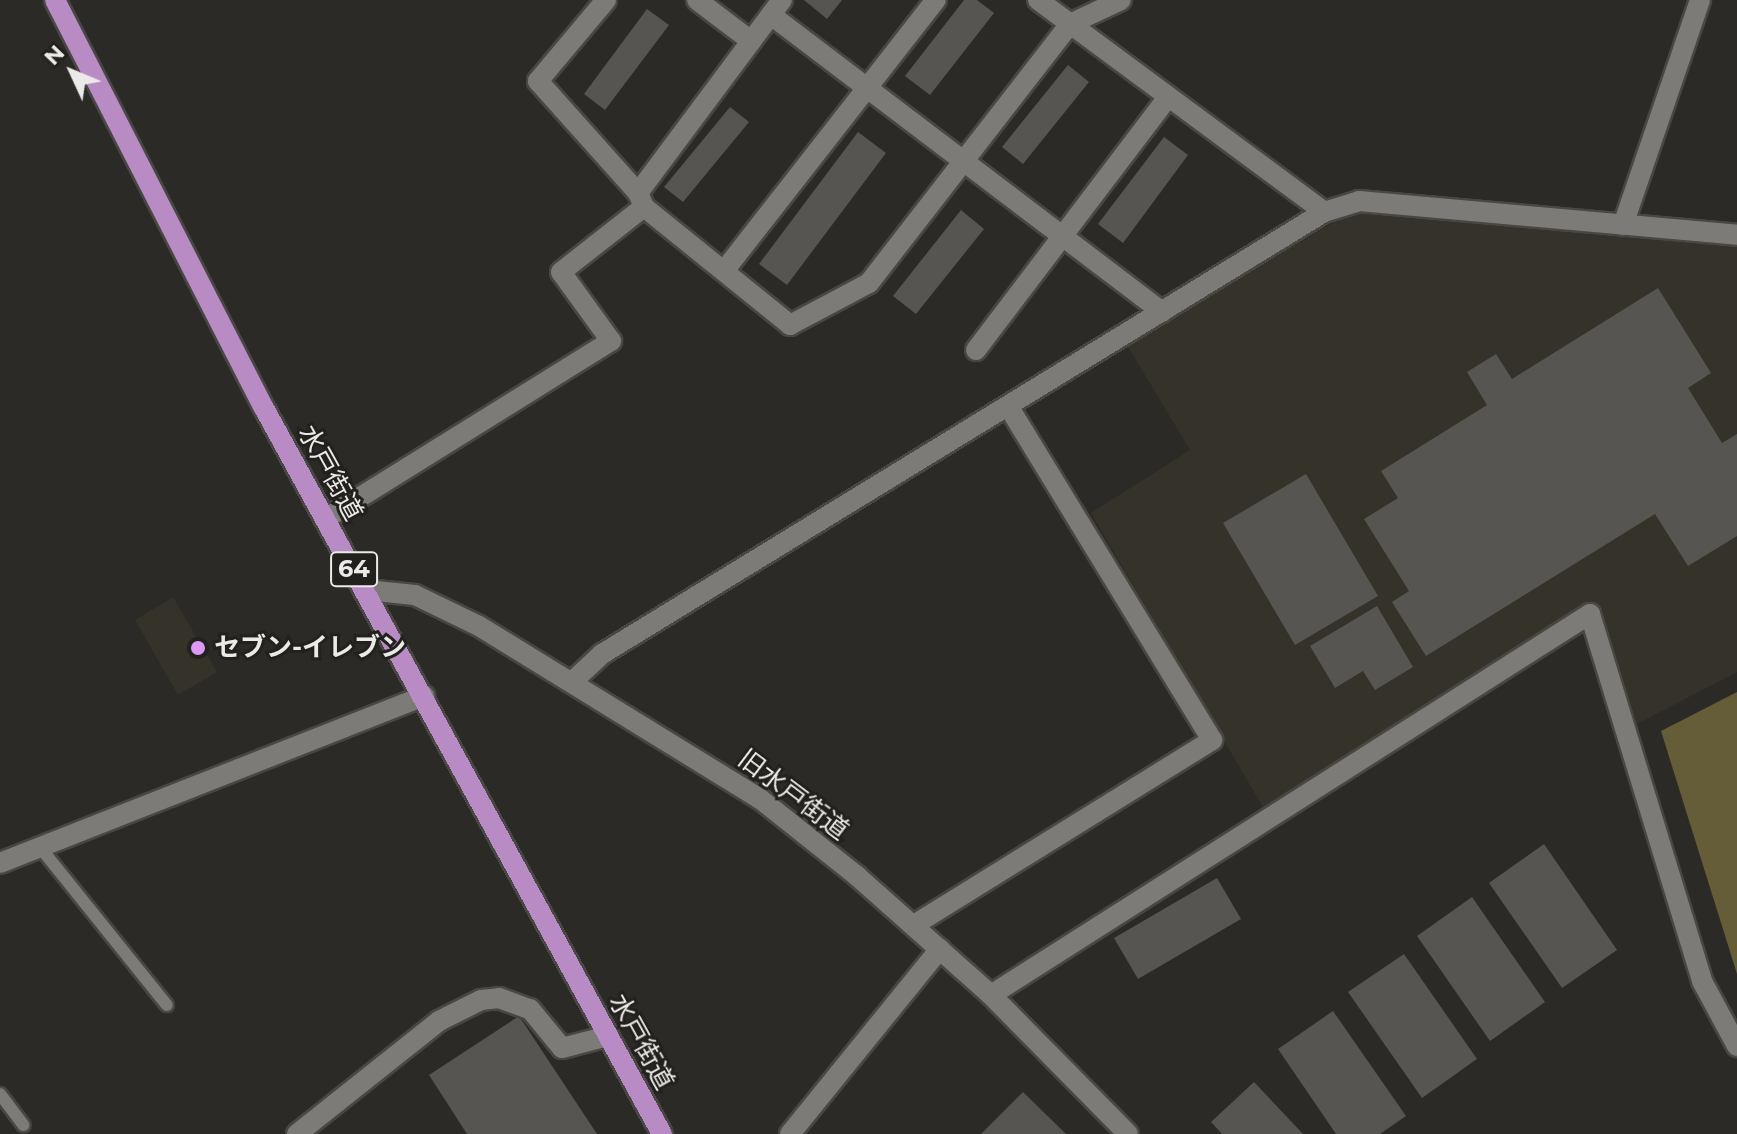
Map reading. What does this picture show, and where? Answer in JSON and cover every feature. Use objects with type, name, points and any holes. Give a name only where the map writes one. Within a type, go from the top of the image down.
[{"type":"main road","name":"水戸街道","points":[[55,0],[325,519],[662,1134]]},
{"type":"street","points":[[606,0],[538,81],[641,200],[790,325],[869,283],[1070,24],[1121,0]]},
{"type":"street","points":[[697,0],[751,41]]},
{"type":"street","points":[[724,271],[936,0]]},
{"type":"street","points":[[1038,0],[1324,212]]},
{"type":"street","points":[[1068,0],[1070,24]]},
{"type":"street","points":[[1623,225],[1700,0]]},
{"type":"street","points":[[325,519],[611,341],[561,272],[641,200],[776,8],[867,89],[1162,312]]},
{"type":"street","points":[[976,350],[1168,97]]},
{"type":"street","points":[[573,681],[602,654],[1324,212],[1359,201],[1737,235]]},
{"type":"street","points":[[914,925],[1212,740],[1008,406]]},
{"type":"street","name":"旧水戸街道","points":[[366,590],[415,595],[573,681],[759,798],[914,925],[991,995],[1128,1134]]},
{"type":"street","points":[[991,995],[1590,614],[1702,981],[1737,1046]]},
{"type":"street","points":[[0,863],[424,696]]},
{"type":"street","points":[[790,1134],[940,949]]},
{"type":"street","points":[[297,1134],[439,1021],[481,1000],[499,998],[530,1009],[562,1048],[608,1036]]},
{"type":"lane","points":[[39,846],[167,1005]]},
{"type":"lane","points":[[0,1094],[23,1125]]},
{"type":"shaded area","points":[[1359,207],[1737,246],[1737,672],[1637,724],[1602,610],[1586,603],[1264,809],[1091,513],[1190,450],[1127,345]]},
{"type":"shaded area","name":"セブン-イレブン","points":[[173,597],[217,672],[178,695],[135,620]]},
{"type":"shaded area","points":[[1737,692],[1737,974],[1661,731]]},
{"type":"building","points":[[804,0],[842,0],[827,19]]},
{"type":"building","points":[[964,0],[977,0],[994,13],[930,95],[905,76]]},
{"type":"building","points":[[647,9],[669,25],[605,110],[584,94]]},
{"type":"building","points":[[1068,65],[1089,82],[1023,164],[1002,147]]},
{"type":"building","points":[[730,107],[749,122],[683,202],[664,187]]},
{"type":"building","points":[[858,132],[886,153],[787,285],[759,264]]},
{"type":"building","points":[[1164,137],[1188,155],[1123,243],[1098,224]]},
{"type":"building","points":[[961,210],[984,229],[916,314],[893,296]]},
{"type":"building","points":[[1658,288],[1711,373],[1688,388],[1722,443],[1737,434],[1737,536],[1688,566],[1655,514],[1426,656],[1392,602],[1409,591],[1364,519],[1398,498],[1381,471],[1487,405],[1467,372],[1496,354],[1512,379]]},
{"type":"building","points":[[1306,474],[1378,596],[1295,645],[1223,523]]},
{"type":"building","points":[[1377,606],[1413,667],[1375,690],[1363,671],[1335,688],[1310,646]]},
{"type":"building","points":[[1544,844],[1617,950],[1562,988],[1489,883]]},
{"type":"building","points":[[1217,878],[1241,919],[1138,979],[1114,938]]},
{"type":"building","points":[[1472,897],[1545,1002],[1490,1041],[1417,936]]},
{"type":"building","points":[[1404,954],[1477,1059],[1422,1098],[1348,992]]},
{"type":"building","points":[[1333,1011],[1406,1116],[1380,1134],[1336,1134],[1278,1049]]},
{"type":"building","points":[[519,1016],[597,1134],[467,1134],[429,1075]]},
{"type":"building","points":[[1254,1082],[1303,1134],[1222,1134],[1211,1122]]},
{"type":"building","points":[[1023,1092],[1066,1134],[981,1134]]},
{"type":"place","name":"セブン-イレブン","points":[[198,648]]}]
